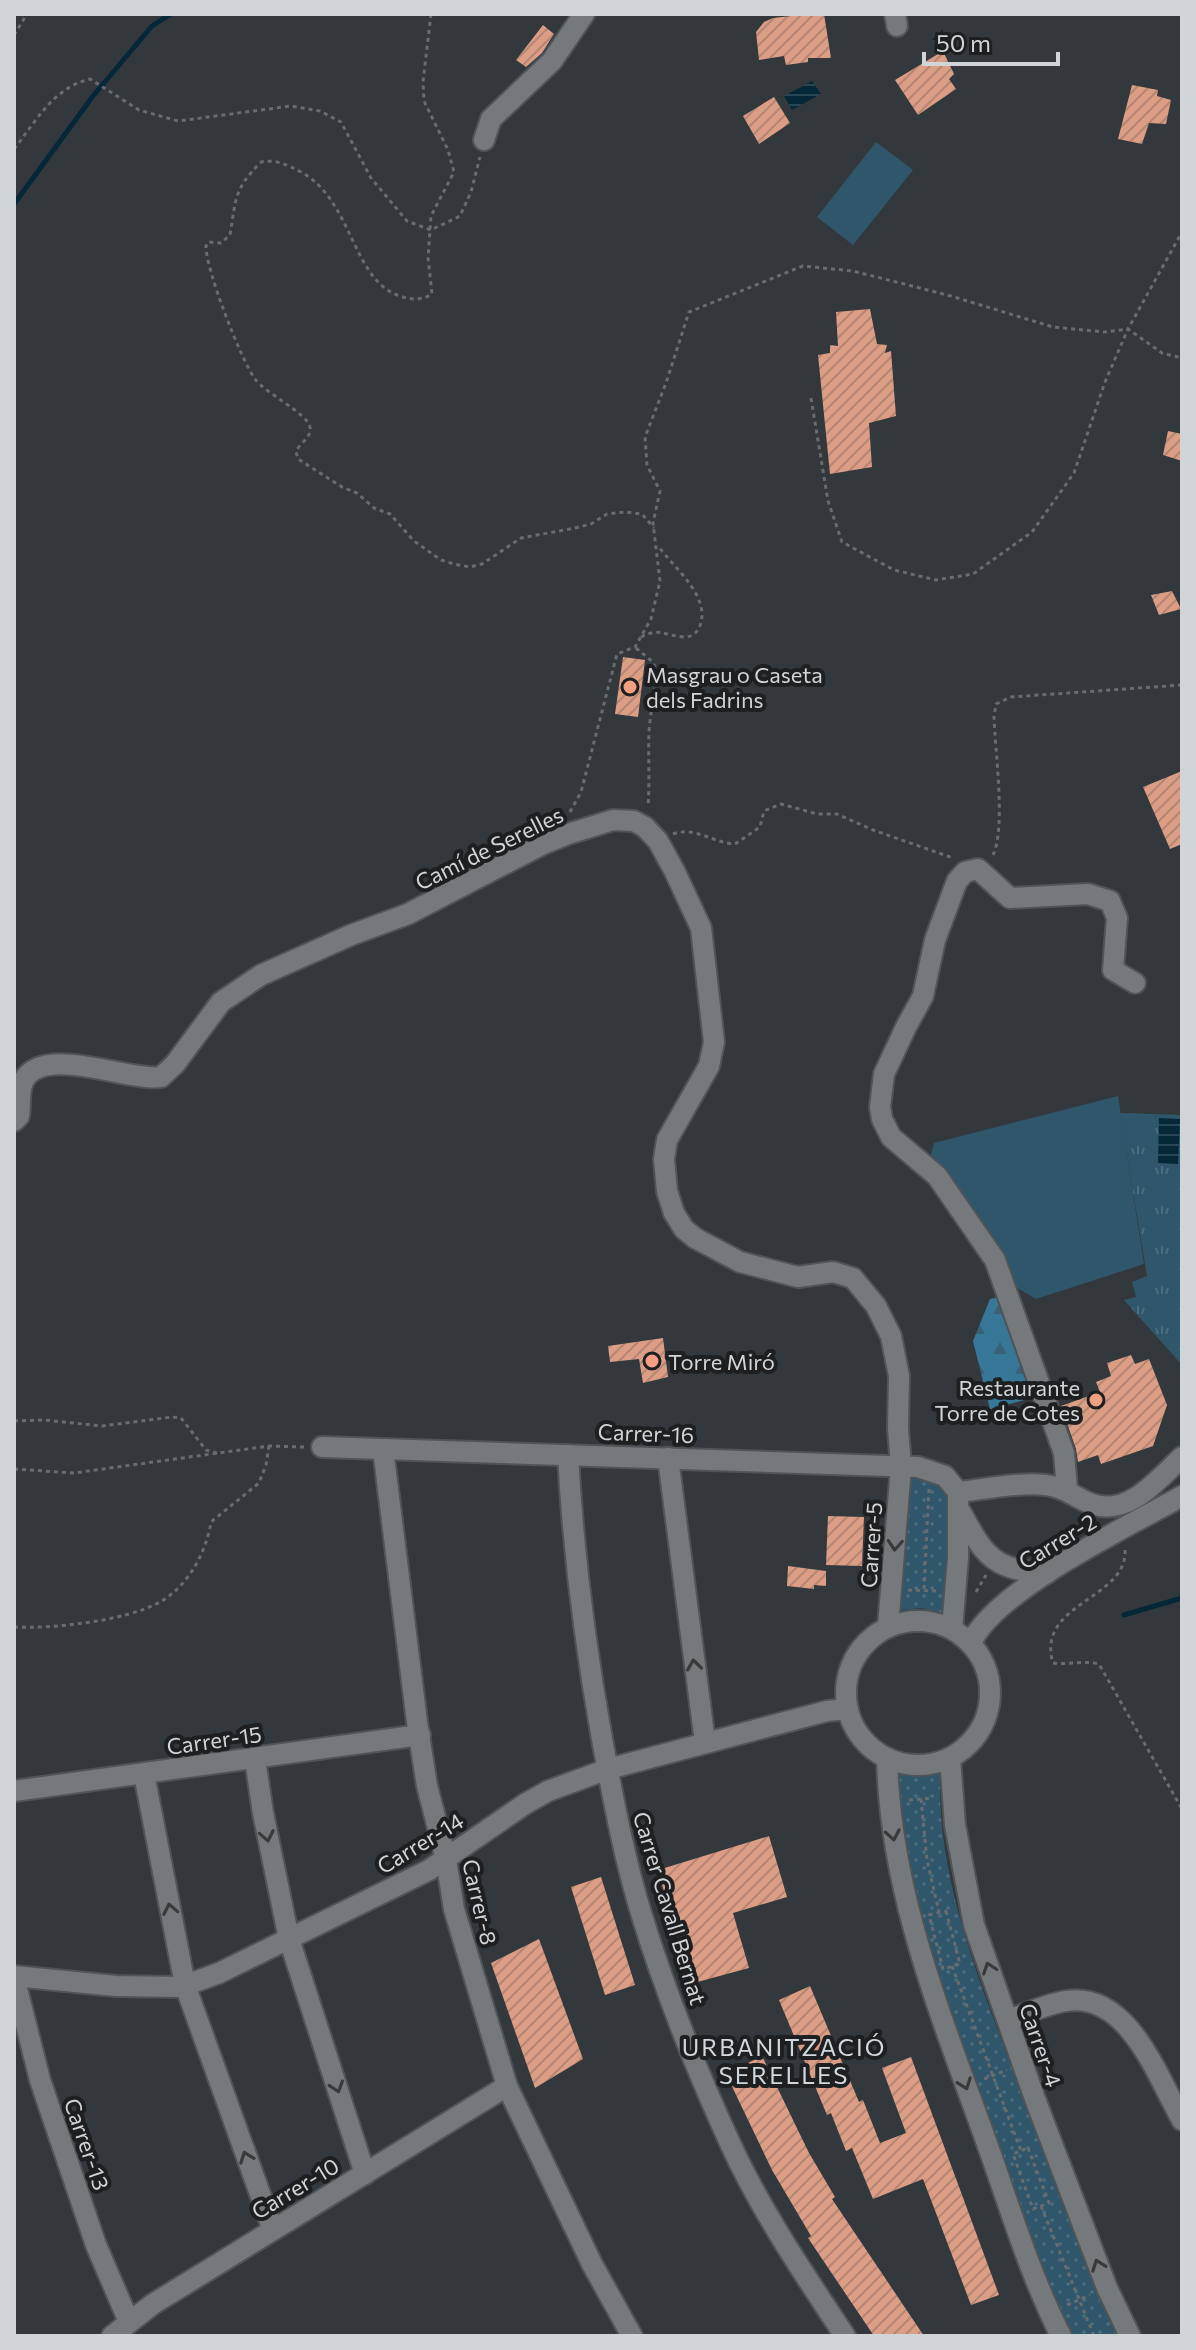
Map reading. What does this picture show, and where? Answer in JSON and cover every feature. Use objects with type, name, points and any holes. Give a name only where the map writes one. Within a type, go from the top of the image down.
[{"type":"street","points":[[484,140],[491,119],[552,61],[584,14]]},
{"type":"street","name":"Camí de Serelles","points":[[14,1121],[19,1116],[24,1079],[37,1068],[73,1065],[116,1070],[140,1078],[161,1077],[175,1064],[221,1002],[261,975],[351,935],[408,914],[553,840],[613,820],[634,821],[652,834]]},
{"type":"street","points":[[652,834],[691,903],[701,928],[714,1042],[709,1066],[667,1140],[664,1159],[669,1202],[689,1234],[728,1257],[798,1277],[840,1272],[859,1284],[886,1325],[898,1360],[898,1450],[901,1467]]},
{"type":"street","points":[[1067,1489],[1064,1453],[995,1260],[937,1176],[891,1137],[880,1107],[884,1074],[923,996],[935,940],[957,881],[965,872],[978,869],[1010,898],[1088,894],[1110,901],[1117,918],[1113,970],[1135,983]]},
{"type":"street","name":"Carrer-16","points":[[322,1447],[930,1469]]},
{"type":"street","name":"Carrer-8","points":[[383,1449],[420,1735],[454,1909],[507,2086],[586,2252],[632,2336]]},
{"type":"street","name":"Carrer Cavall Bernat","points":[[568,1455],[577,1569],[590,1667],[608,1769],[641,1913],[666,1991],[730,2145],[791,2254],[845,2336]]},
{"type":"street","points":[[959,1501],[1030,1484],[1067,1489],[1093,1504],[1119,1504],[1140,1496],[1182,1457]]},
{"type":"street","points":[[668,1458],[705,1742]]},
{"type":"street","name":"Carrer-5","points":[[888,1627],[901,1467]]},
{"type":"street","points":[[930,1469],[945,1476],[984,1551],[1001,1565],[1024,1572],[1047,1573]]},
{"type":"street","name":"Carrer-2","points":[[971,1643],[975,1634],[1002,1606],[1047,1573],[1182,1496]]},
{"type":"street","points":[[952,1629],[959,1501]]},
{"type":"street","points":[[909,1621],[931,1622],[952,1629],[971,1643],[987,1673],[989,1706],[982,1727],[968,1745],[950,1758],[917,1765],[887,1758],[871,1748],[856,1730],[848,1709],[847,1684],[854,1661],[868,1641],[888,1627],[909,1621]]},
{"type":"street","name":"Carrer-14","points":[[14,1976],[116,1986],[185,1985],[219,1973],[429,1870],[548,1791],[608,1769],[705,1742],[827,1711],[848,1709]]},
{"type":"street","name":"Carrer-15","points":[[14,1791],[420,1735]]},
{"type":"street","points":[[887,1758],[889,1802],[900,1871],[920,1957],[1049,2313],[1061,2336]]},
{"type":"street","name":"Carrer-4","points":[[950,1758],[952,1796],[971,1910],[1023,2065],[1107,2288],[1130,2336]]},
{"type":"street","points":[[255,1759],[289,1939],[365,2174]]},
{"type":"street","points":[[144,1774],[185,1985],[273,2230]]},
{"type":"street","name":"Carrer-13","points":[[14,1976],[40,2080],[96,2245],[129,2322]]},
{"type":"street","points":[[1008,2020],[1063,2001],[1083,2001],[1106,2007],[1131,2030],[1182,2120]]},
{"type":"street","name":"Carrer-10","points":[[112,2336],[153,2304],[507,2086]]},
{"type":"path","points":[[14,35],[27,14]]},
{"type":"path","points":[[431,14],[423,82],[424,101],[448,150],[454,172],[431,216],[428,258],[432,294],[425,299],[396,295],[374,279],[341,214],[314,179],[290,165],[261,162],[238,193],[233,205],[230,235],[221,243],[208,242],[206,246],[213,280],[234,337],[255,379],[284,405],[307,420],[310,427],[306,439],[299,444],[296,452],[298,459],[357,493],[374,508],[390,514],[414,541],[441,560],[470,567],[482,564],[521,538],[591,524],[607,514],[642,514],[654,528]]},
{"type":"path","points":[[14,149],[61,91],[72,83],[91,80],[139,110],[178,121],[291,106],[320,111],[341,122],[371,178],[407,221],[431,230],[460,216],[471,192],[484,140]]},
{"type":"path","points":[[811,398],[828,501],[842,542],[894,570],[936,580],[973,574],[1032,532],[1074,473],[1105,382],[1128,329],[1182,232]]},
{"type":"path","points":[[553,840],[581,792],[617,654],[635,647],[651,619],[660,581],[654,528],[660,491],[647,465],[645,437],[689,312],[803,266],[853,271],[1053,327],[1104,332],[1128,329],[1162,353],[1182,358]]},
{"type":"path","points":[[641,637],[651,632],[692,636],[699,630],[702,617],[701,605],[693,589],[656,543]]},
{"type":"path","points":[[635,647],[654,663],[657,687],[649,731],[652,834],[686,831],[735,844],[760,827],[764,811],[781,804],[817,814],[837,814],[978,869],[994,854],[997,842],[996,704],[1011,697],[1182,685]]},
{"type":"path","points":[[14,1421],[44,1420],[102,1426],[181,1418],[206,1450],[224,1454]]},
{"type":"path","points":[[14,1627],[79,1623],[159,1603],[182,1585],[208,1544],[211,1522],[259,1483],[269,1446]]},
{"type":"path","points":[[14,1469],[74,1473],[269,1446],[322,1447]]},
{"type":"path","points":[[924,1590],[930,1469]]},
{"type":"path","points":[[1123,1530],[1126,1556],[1121,1571],[1054,1629],[1049,1649],[1053,1663],[1070,1665],[1086,1660],[1099,1664],[1182,1809]]},
{"type":"path","points":[[889,1802],[952,1796]]},
{"type":"path","points":[[921,1799],[927,1860],[939,1912]]},
{"type":"path","points":[[946,1911],[960,1964],[952,1966],[943,1969],[929,1915],[946,1911]]},
{"type":"path","points":[[952,1966],[1021,2151]]},
{"type":"path","points":[[966,2086],[1023,2065]]},
{"type":"path","points":[[1028,2148],[1049,2203],[1041,2206],[1033,2209],[1013,2154],[1028,2148]]},
{"type":"path","points":[[1041,2206],[1094,2336]]},
{"type":"path","points":[[1049,2313],[1107,2288]]},
{"type":"green space","points":[[876,142],[913,170],[853,245],[817,217]]},
{"type":"green space","points":[[1118,1096],[1144,1264],[1036,1299],[1014,1286],[930,1158],[934,1143]]},
{"type":"green space","points":[[1120,1113],[1182,1115],[1182,1365],[1124,1300],[1136,1297],[1132,1282],[1147,1276]]},
{"type":"green space","points":[[999,1297],[1036,1397],[990,1409],[973,1341],[990,1299]]},
{"type":"green space","points":[[910,1475],[923,1475],[951,1495],[945,1613],[921,1608],[901,1610]]},
{"type":"green space","points":[[894,1771],[908,1774],[940,1772],[946,1858],[967,1942],[1070,2222],[1120,2336],[1070,2336],[1053,2310],[959,2056],[906,1870]]},
{"type":"shaded area","points":[[812,81],[821,94],[792,110],[784,96]]},
{"type":"shaded area","points":[[1159,1118],[1180,1119],[1178,1164],[1158,1163]]},
{"type":"building","points":[[824,14],[831,58],[808,58],[808,62],[786,65],[784,56],[759,60],[756,32],[764,22]]},
{"type":"building","points":[[543,25],[554,34],[542,53],[526,67],[516,60]]},
{"type":"building","points":[[943,51],[954,74],[949,79],[956,89],[918,115],[895,80]]},
{"type":"building","points":[[1132,85],[1158,90],[1157,96],[1171,100],[1166,124],[1149,123],[1142,144],[1118,139]]},
{"type":"building","points":[[774,97],[790,123],[759,144],[743,116]]},
{"type":"building","points":[[870,309],[877,344],[887,345],[885,353],[891,351],[896,416],[869,423],[872,467],[830,474],[818,355],[830,353],[830,345],[838,346],[836,312]]},
{"type":"building","points":[[1168,431],[1182,434],[1182,461],[1163,455]]},
{"type":"building","points":[[1172,591],[1181,609],[1159,615],[1151,595]]},
{"type":"building","name":"Masgrau o Caseta dels Fadrins","points":[[623,657],[645,660],[638,717],[615,714]]},
{"type":"building","points":[[1182,771],[1182,844],[1170,849],[1143,787]]},
{"type":"building","name":"Torre Miró","points":[[663,1338],[668,1377],[643,1383],[639,1359],[610,1362],[608,1346]]},
{"type":"building","points":[[1131,1355],[1135,1364],[1149,1359],[1167,1405],[1153,1446],[1101,1464],[1098,1455],[1078,1462],[1061,1406],[1100,1392],[1096,1382],[1111,1376],[1107,1363]]},
{"type":"building","points":[[828,1516],[864,1517],[862,1566],[826,1565]]},
{"type":"building","points":[[788,1566],[826,1571],[826,1586],[814,1585],[814,1589],[787,1586]]},
{"type":"building","points":[[769,1836],[787,1897],[733,1913],[749,1968],[690,1984],[658,1870]]},
{"type":"building","points":[[601,1877],[635,1985],[605,1995],[571,1887]]},
{"type":"building","points":[[539,1939],[583,2059],[535,2088],[491,1963]]},
{"type":"building","points":[[810,1986],[859,2102],[863,2100],[880,2143],[906,2133],[882,2068],[911,2057],[999,2295],[971,2305],[923,2179],[873,2199],[852,2148],[846,2151],[831,2113],[827,2115],[779,2000]]},
{"type":"building","points":[[762,2056],[809,2153],[835,2197],[832,2199],[924,2336],[874,2336],[808,2238],[811,2236],[772,2170],[726,2074]]},
{"type":"waterway","points":[[14,204],[93,96],[152,26],[171,14]]},
{"type":"waterway","points":[[1124,1615],[1182,1598]]},
{"type":"place","name":"Masgrau o Caseta dels Fadrins","points":[[630,687]]},
{"type":"place","name":"Torre Miró","points":[[652,1361]]},
{"type":"place","name":"Restaurante Torre de Cotes","points":[[1096,1400]]},
{"type":"district","name":"URBANITZACIÓ SERELLES","points":[[784,2060]]}]
